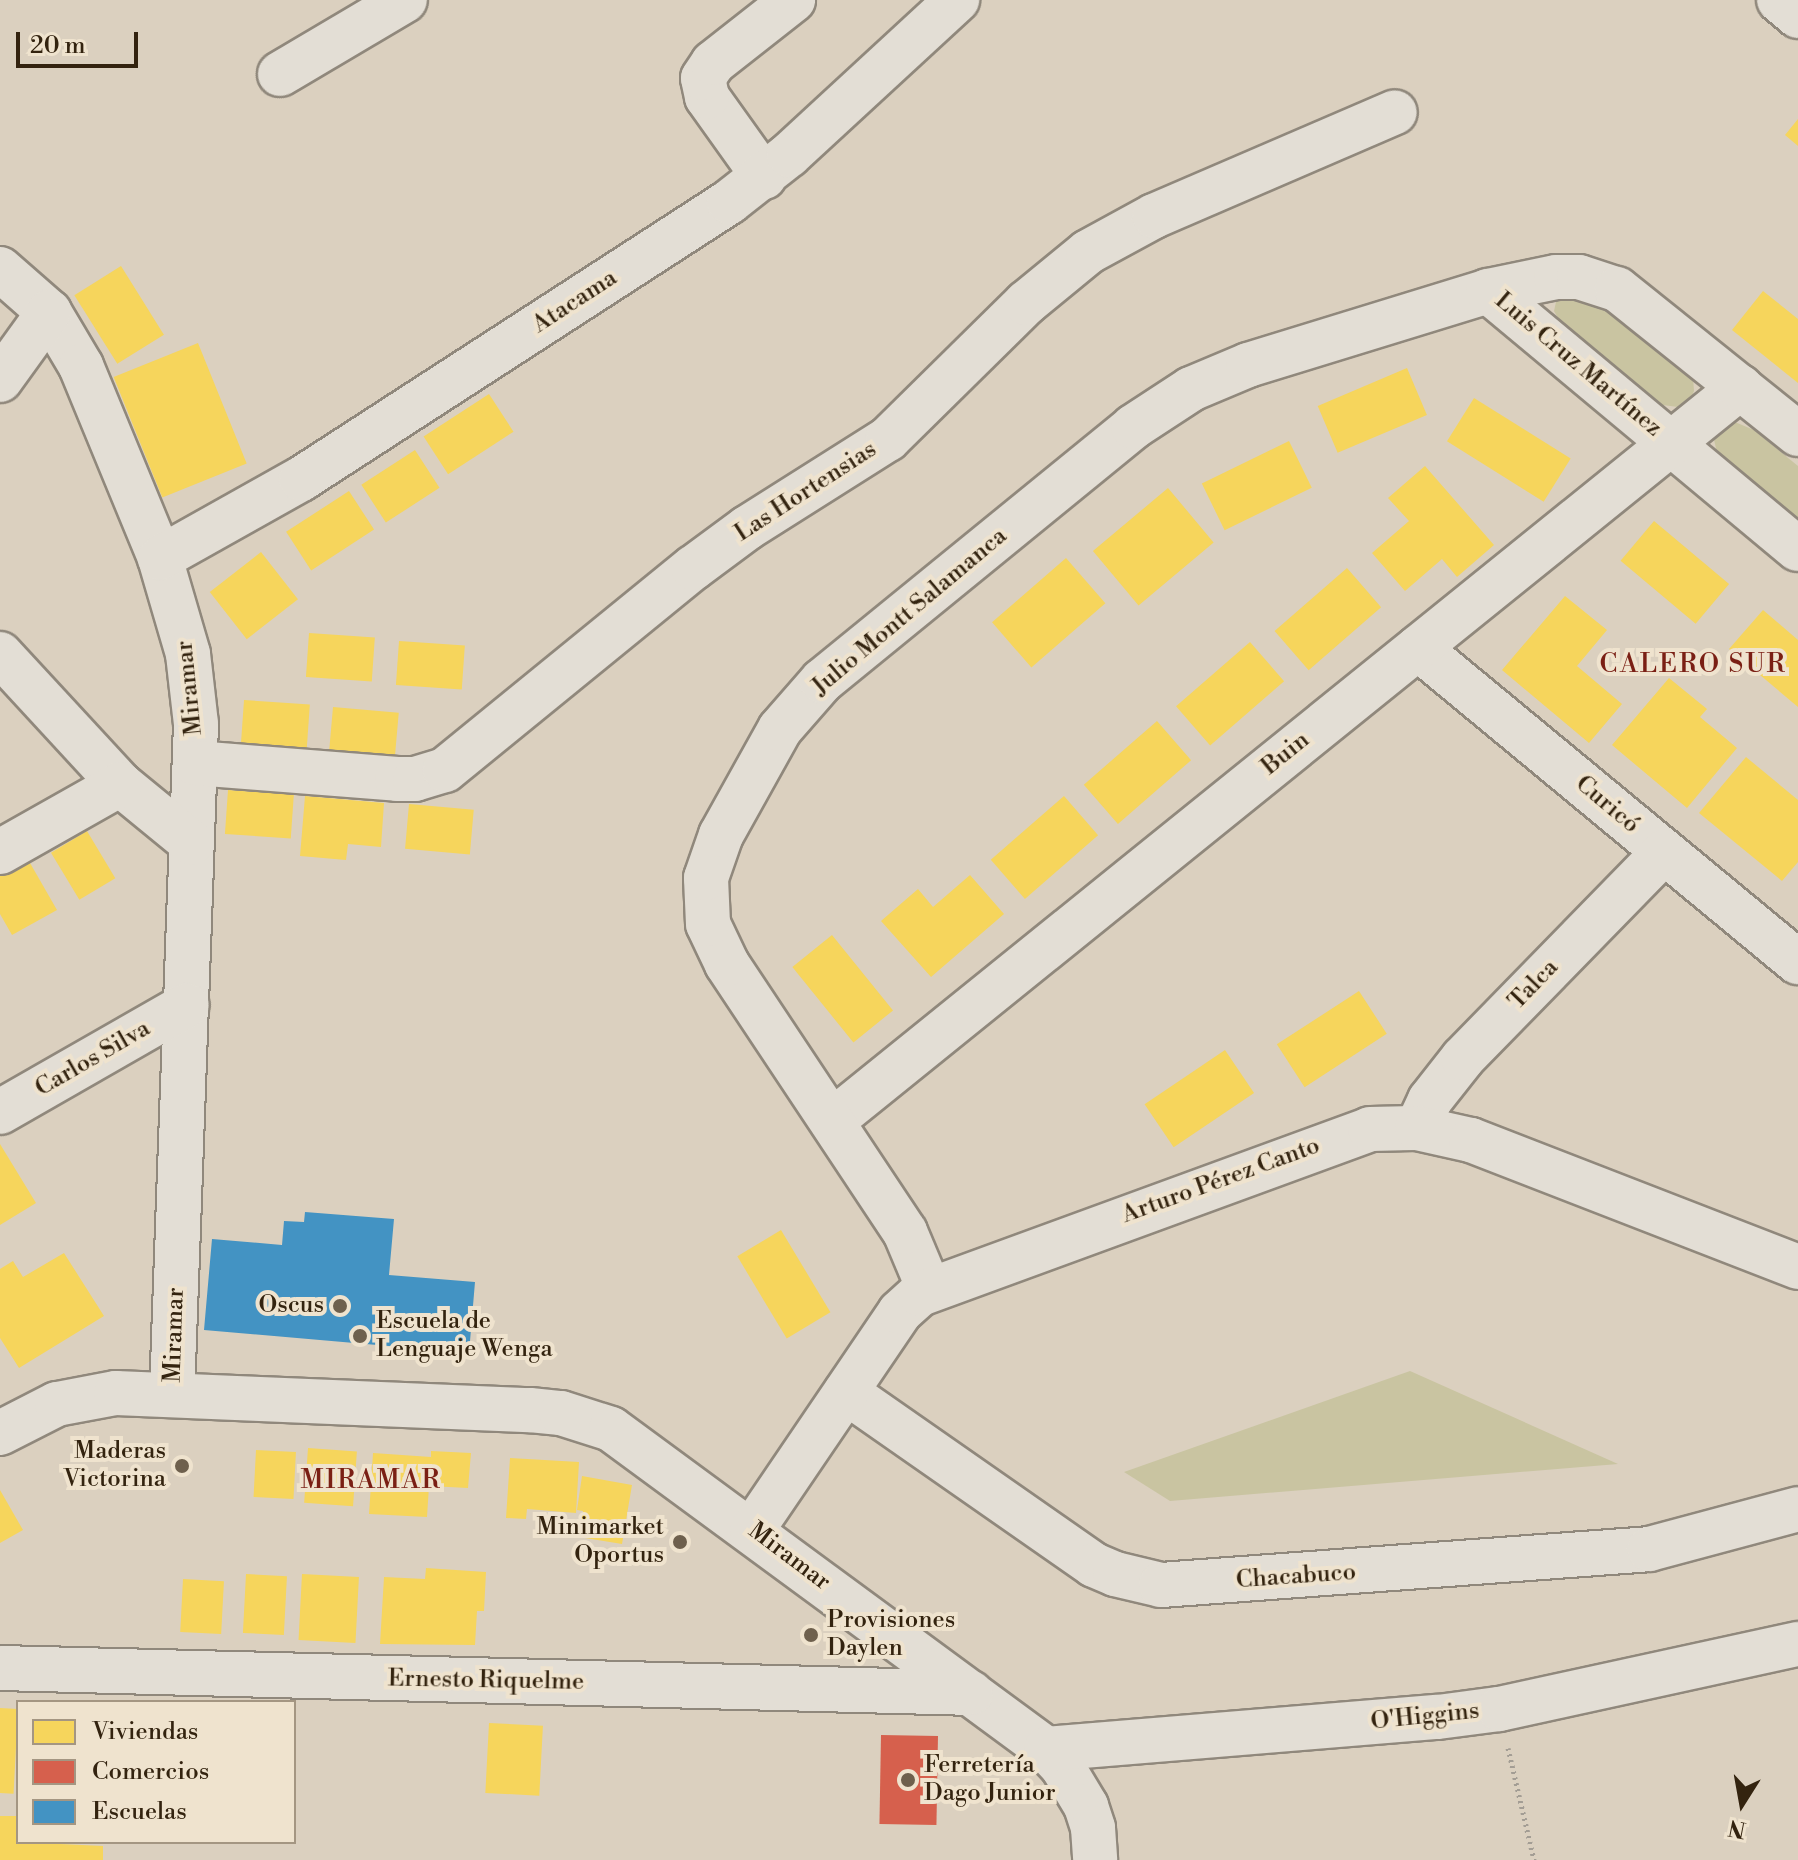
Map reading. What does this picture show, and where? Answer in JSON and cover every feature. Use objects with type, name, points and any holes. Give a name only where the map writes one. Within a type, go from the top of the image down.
[{"type":"street","points":[[280,74],[405,0]]},
{"type":"street","points":[[764,177],[707,97],[703,78],[713,63],[793,0]]},
{"type":"street","name":"Atacama","points":[[160,558],[301,479],[764,177],[957,0]]},
{"type":"street","points":[[1779,0],[1798,16]]},
{"type":"street","name":"Las Hortensias","points":[[195,763],[397,779],[415,779],[445,770],[693,568],[747,528],[888,439],[1026,303],[1088,252],[1154,216],[1395,112]]},
{"type":"street","name":"Miramar","points":[[0,269],[49,312],[81,366],[160,558],[188,654],[196,724],[172,1394],[561,1413],[590,1421],[631,1441],[1046,1749],[1062,1766],[1086,1806],[1093,1828],[1095,1860]]},
{"type":"street","name":"Luis Cruz Martínez","points":[[1488,291],[1556,277],[1602,283],[1631,297],[1798,434]]},
{"type":"street","name":"Luis Cruz Martínez","points":[[1488,291],[1798,549]]},
{"type":"street","name":"Julio Montt Salamanca","points":[[929,1289],[905,1232],[721,955],[708,924],[704,902],[711,856],[780,729],[822,681],[1161,407],[1191,389],[1248,365],[1488,291]]},
{"type":"street","points":[[0,380],[49,312]]},
{"type":"street","name":"Buin","points":[[832,1121],[1741,387]]},
{"type":"street","name":"Curicó","points":[[1418,648],[1798,962]]},
{"type":"street","points":[[0,654],[120,784],[192,843]]},
{"type":"street","points":[[0,852],[120,784]]},
{"type":"street","name":"Talca","points":[[1417,1128],[1430,1100],[1463,1058],[1664,852]]},
{"type":"street","name":"Carlos Silva","points":[[0,1112],[187,1005]]},
{"type":"street","name":"Arturo Pérez Canto","points":[[752,1530],[900,1312],[929,1289],[1351,1134],[1390,1126],[1417,1128],[1471,1140],[1798,1267]]},
{"type":"street","name":"Chacabuco","points":[[846,1392],[1094,1565],[1115,1574],[1161,1585],[1635,1550],[1692,1539],[1798,1509]]},
{"type":"street","points":[[0,1433],[31,1414],[84,1396],[172,1394]]},
{"type":"street","name":"O'Higgins","points":[[1046,1749],[1438,1717],[1499,1709],[1798,1644]]},
{"type":"street","name":"Ernesto Riquelme","points":[[0,1668],[971,1693]]},
{"type":"path","points":[[1520,1798],[1534,1860]]},
{"type":"shaded area","points":[[1562,297],[1598,298],[1693,377],[1691,398],[1678,407],[1655,404],[1562,325],[1554,311],[1556,302]]},
{"type":"shaded area","points":[[1730,420],[1754,430],[1798,466],[1798,523],[1717,453],[1713,435]]},
{"type":"shaded area","points":[[1410,1371],[1618,1464],[1170,1501],[1124,1472]]},
{"type":"building: Viviendas","points":[[1798,119],[1798,146],[1785,135]]},
{"type":"building: Viviendas","points":[[121,266],[164,335],[117,364],[74,295]]},
{"type":"building: Viviendas","points":[[1763,291],[1798,319],[1798,383],[1732,330]]},
{"type":"building: Viviendas","points":[[198,343],[247,464],[162,498],[114,377]]},
{"type":"building: Viviendas","points":[[1407,368],[1427,415],[1338,453],[1318,406]]},
{"type":"building: Viviendas","points":[[489,394],[514,432],[448,474],[424,436]]},
{"type":"building: Viviendas","points":[[1474,398],[1571,458],[1544,502],[1447,441]]},
{"type":"building: Viviendas","points":[[1289,441],[1312,488],[1225,530],[1202,484]]},
{"type":"building: Viviendas","points":[[415,450],[440,488],[386,523],[361,485]]},
{"type":"building: Viviendas","points":[[1425,466],[1494,545],[1457,577],[1442,559],[1405,591],[1372,553],[1409,521],[1388,498]]},
{"type":"building: Viviendas","points":[[1168,488],[1214,542],[1139,605],[1093,551]]},
{"type":"building: Viviendas","points":[[349,491],[374,530],[311,570],[286,532]]},
{"type":"building: Viviendas","points":[[1654,521],[1729,584],[1696,624],[1621,561]]},
{"type":"building: Viviendas","points":[[261,552],[298,599],[247,639],[210,592]]},
{"type":"building: Viviendas","points":[[1066,558],[1105,603],[1031,668],[992,622]]},
{"type":"building: Viviendas","points":[[1347,568],[1381,607],[1309,670],[1275,631]]},
{"type":"building: Viviendas","points":[[1565,596],[1607,630],[1577,666],[1622,704],[1589,743],[1502,670]]},
{"type":"building: Viviendas","points":[[1763,610],[1798,640],[1798,707],[1729,649]]},
{"type":"building: Viviendas","points":[[309,633],[375,638],[372,681],[306,677]]},
{"type":"building: Viviendas","points":[[399,641],[465,646],[462,689],[396,685]]},
{"type":"building: Viviendas","points":[[1250,642],[1284,681],[1210,746],[1176,706]]},
{"type":"building: Viviendas","points":[[1669,678],[1707,709],[1700,717],[1737,748],[1687,808],[1612,745]]},
{"type":"building: Viviendas","points":[[244,700],[310,705],[307,748],[241,744]]},
{"type":"building: Viviendas","points":[[333,707],[399,713],[395,757],[329,751]]},
{"type":"building: Viviendas","points":[[1157,721],[1191,760],[1118,824],[1084,785]]},
{"type":"building: Viviendas","points":[[1746,757],[1798,800],[1798,862],[1782,881],[1699,813]]},
{"type":"building: Viviendas","points":[[228,790],[294,795],[291,838],[225,834]]},
{"type":"building: Viviendas","points":[[305,796],[384,803],[381,847],[348,844],[346,860],[300,856]]},
{"type":"building: Viviendas","points":[[1064,796],[1098,835],[1025,899],[991,860]]},
{"type":"building: Viviendas","points":[[409,804],[474,810],[470,854],[405,849]]},
{"type":"building: Viviendas","points":[[87,831],[115,878],[79,900],[51,853]]},
{"type":"building: Viviendas","points":[[26,856],[57,910],[12,935],[0,914],[0,871]]},
{"type":"building: Viviendas","points":[[970,875],[1004,914],[931,977],[881,921],[918,889],[933,907]]},
{"type":"building: Viviendas","points":[[832,935],[893,1010],[853,1042],[792,967]]},
{"type":"building: Viviendas","points":[[1359,991],[1387,1034],[1305,1087],[1277,1044]]},
{"type":"building: Viviendas","points":[[1225,1050],[1254,1093],[1174,1147],[1145,1104]]},
{"type":"building: Viviendas","points":[[0,1144],[36,1203],[0,1225]]},
{"type":"building: Viviendas","points":[[781,1230],[830,1312],[787,1339],[737,1256]]},
{"type":"building: Viviendas","points":[[64,1253],[104,1316],[19,1368],[0,1338],[0,1269],[13,1261],[23,1277]]},
{"type":"building: Viviendas","points":[[308,1448],[357,1451],[353,1506],[304,1503]]},
{"type":"building: Viviendas","points":[[256,1450],[296,1452],[293,1499],[254,1497]]},
{"type":"building: Viviendas","points":[[431,1451],[471,1453],[468,1488],[429,1486],[427,1517],[369,1514],[373,1453],[431,1457]]},
{"type":"building: Viviendas","points":[[510,1458],[579,1462],[576,1513],[527,1509],[526,1519],[506,1518]]},
{"type":"building: Viviendas","points":[[582,1476],[632,1485],[622,1544],[579,1537],[583,1511],[577,1510]]},
{"type":"building: Viviendas","points":[[0,1490],[23,1530],[0,1543]]},
{"type":"building: Viviendas","points":[[426,1568],[486,1572],[484,1611],[477,1611],[475,1645],[380,1644],[384,1577],[425,1579]]},
{"type":"building: Viviendas","points":[[246,1574],[287,1576],[284,1635],[243,1633]]},
{"type":"building: Viviendas","points":[[302,1574],[359,1577],[355,1643],[299,1640]]},
{"type":"building: Viviendas","points":[[183,1579],[224,1581],[221,1634],[180,1632]]},
{"type":"building: Viviendas","points":[[0,1708],[16,1709],[14,1794],[0,1793]]},
{"type":"building: Viviendas","points":[[489,1723],[543,1726],[539,1796],[485,1793]]},
{"type":"building: Viviendas","points":[[0,1816],[16,1816],[16,1844],[103,1846],[103,1860],[0,1860]]},
{"type":"building: Comercios","name":"Ferretería Dago Junior","points":[[881,1735],[938,1736],[936,1825],[879,1824]]},
{"type":"building: Escuelas","name":"Oscus","points":[[305,1212],[394,1219],[389,1275],[475,1282],[469,1353],[204,1330],[212,1239],[282,1245],[284,1221],[304,1222]]},
{"type":"place","name":"Oscus","points":[[340,1306]]},
{"type":"place","name":"Escuela de Lenguaje Wenga","points":[[360,1336]]},
{"type":"place","name":"Maderas Victorina","points":[[182,1466]]},
{"type":"place","name":"Minimarket Oportus","points":[[680,1542]]},
{"type":"place","name":"Provisiones Daylen","points":[[811,1635]]},
{"type":"place","name":"Ferretería Dago Junior","points":[[908,1780]]},
{"type":"district","name":"CALERO SUR","points":[[1693,665]]},
{"type":"district","name":"MIRAMAR","points":[[371,1481]]}]
